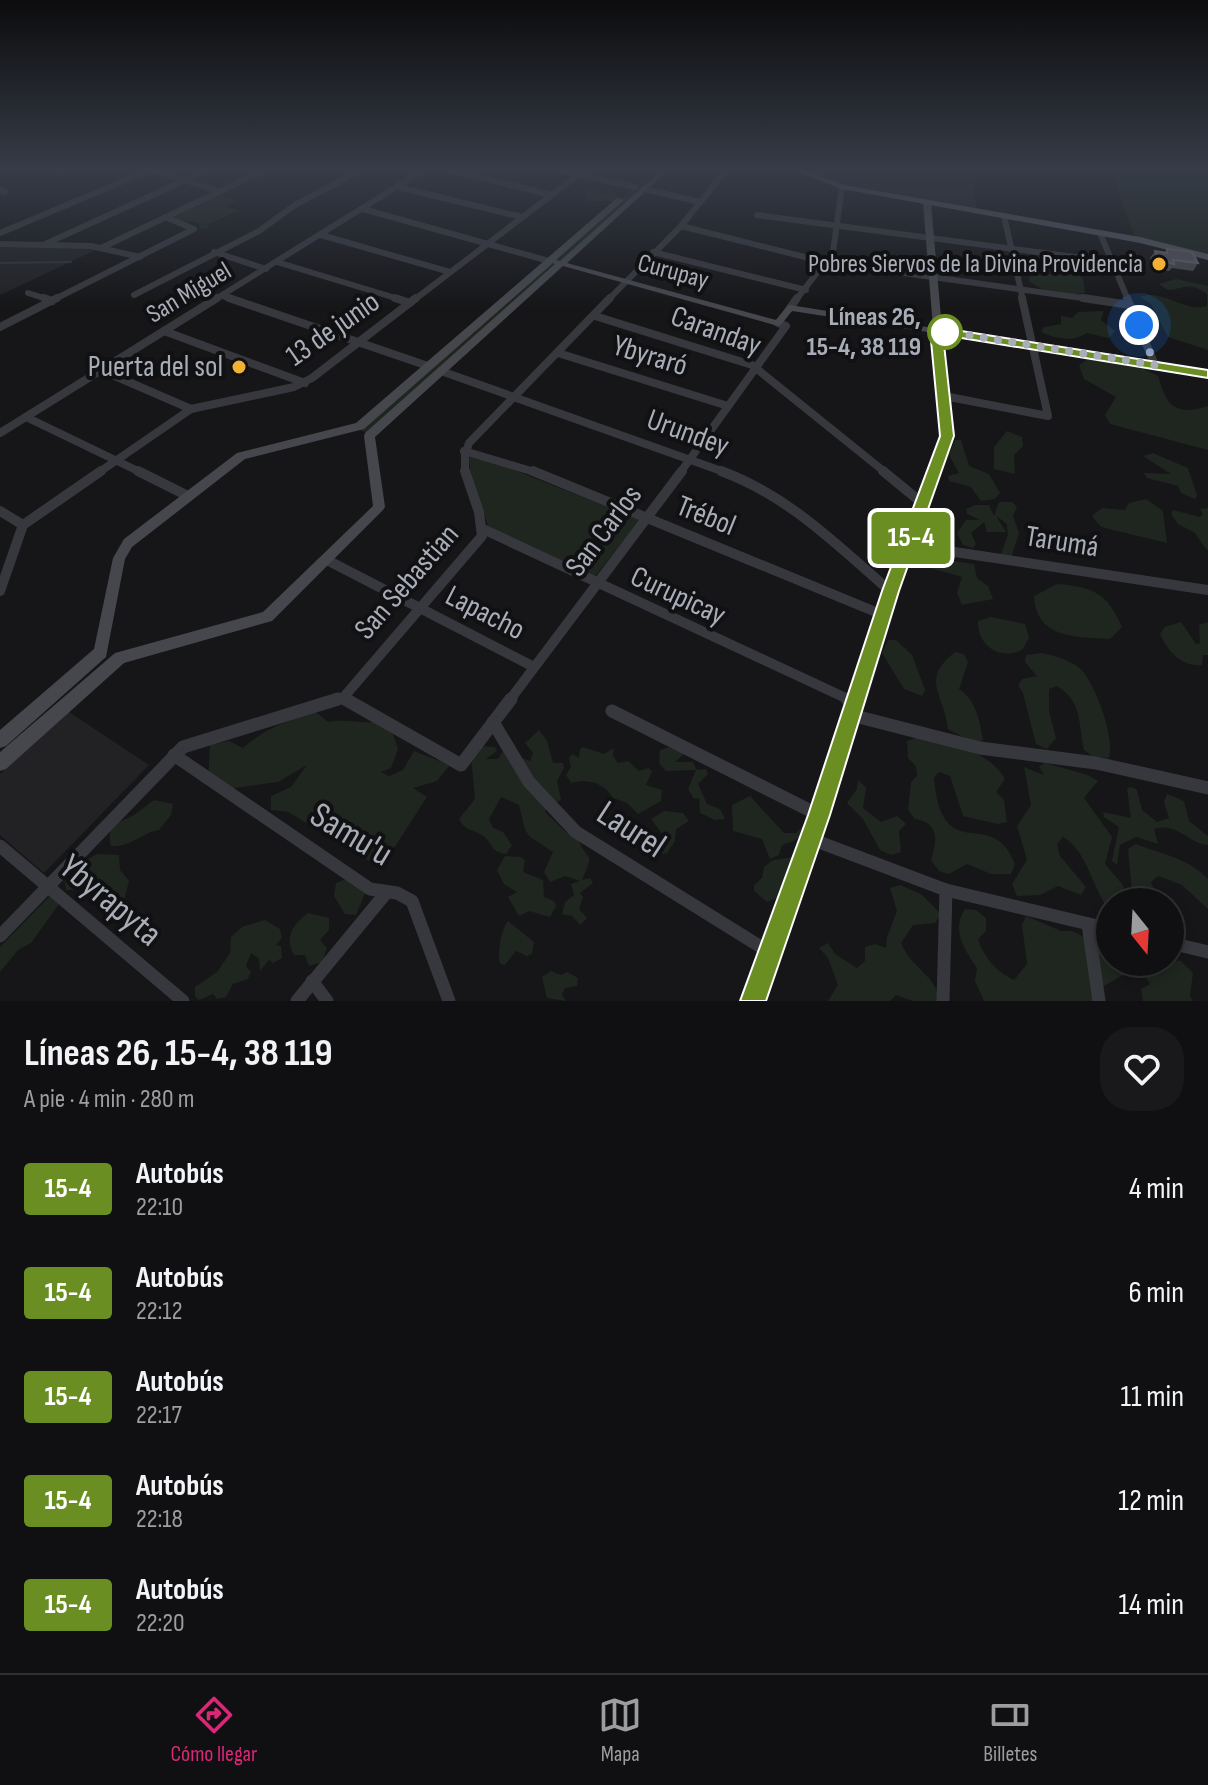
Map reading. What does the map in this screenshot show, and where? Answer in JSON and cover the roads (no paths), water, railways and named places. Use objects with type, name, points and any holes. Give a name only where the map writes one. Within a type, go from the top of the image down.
[{"type":"main road","points":[[996,215],[1208,257]]},
{"type":"street","points":[[0,233],[44,215]]},
{"type":"street","points":[[43,245],[109,215]]},
{"type":"street","points":[[103,247],[170,215]]},
{"type":"street","points":[[134,295],[259,231],[282,215]]},
{"type":"street","name":"San Miguel","points":[[0,433],[354,215]]},
{"type":"street","name":"Curupay","points":[[383,215],[782,324]]},
{"type":"street","points":[[513,215],[522,217]]},
{"type":"street","name":"13 de junio","points":[[23,525],[191,409],[305,383],[525,215]]},
{"type":"street","points":[[0,740],[101,652],[123,550],[188,496],[253,451],[360,426],[435,368],[609,215]]},
{"type":"street","points":[[464,451],[514,395],[595,316],[690,215]]},
{"type":"street","points":[[757,215],[1113,262]]},
{"type":"street","name":"San Carlos","points":[[343,698],[461,765],[648,518],[755,367],[790,308],[833,252],[837,215]]},
{"type":"street","points":[[753,1001],[811,839],[890,591],[947,436],[927,215]]},
{"type":"street","points":[[944,396],[1048,416],[1004,216]]},
{"type":"street","points":[[0,327],[194,229],[165,217]]},
{"type":"street","points":[[681,226],[825,262],[1130,305]]},
{"type":"street","points":[[1100,233],[1155,365]]},
{"type":"street","points":[[321,235],[450,272]]},
{"type":"street","points":[[0,244],[103,247],[140,257]]},
{"type":"street","points":[[214,252],[266,269]]},
{"type":"street","points":[[653,252],[806,290]]},
{"type":"street","points":[[277,262],[410,303]]},
{"type":"street","points":[[28,293],[52,301]]},
{"type":"street","name":"Urundey","points":[[222,296],[689,458],[780,497],[890,591]]},
{"type":"street","points":[[790,308],[1208,374]]},
{"type":"street","name":"Caranday","points":[[595,316],[755,367],[922,503]]},
{"type":"street","points":[[164,331],[305,383]]},
{"type":"street","name":"Ybyraró","points":[[558,353],[728,406]]},
{"type":"street","points":[[369,436],[435,368]]},
{"type":"street","points":[[101,370],[191,409]]},
{"type":"street","points":[[26,417],[188,496]]},
{"type":"street","points":[[349,431],[369,436]]},
{"type":"street","points":[[0,763],[120,658],[267,617],[379,507],[369,436]]},
{"type":"street","name":"Trébol","points":[[464,451],[520,466],[883,615]]},
{"type":"street","name":"San Sebastian","points":[[343,698],[418,608],[478,543],[483,529],[464,473],[464,451]]},
{"type":"street","points":[[0,511],[23,525],[0,591]]},
{"type":"street","name":"Curupicay","points":[[483,529],[853,709],[980,748],[1096,763],[1208,788]]},
{"type":"street","name":"Tarumá","points":[[908,545],[1208,590]]},
{"type":"street","name":"Lapacho","points":[[327,560],[534,667]]},
{"type":"street","points":[[101,652],[120,658]]},
{"type":"street","points":[[0,936],[174,755],[196,741],[343,698]]},
{"type":"street","points":[[612,711],[819,815]]},
{"type":"street","name":"Laurel","points":[[493,722],[529,782],[576,832],[769,952]]},
{"type":"street","name":"Samu'u","points":[[174,755],[370,889],[404,895],[412,901],[449,1001]]},
{"type":"street","points":[[811,839],[946,890],[1096,926]]},
{"type":"street","name":"Ybyrapyta","points":[[0,846],[183,1001]]},
{"type":"street","points":[[943,1001],[946,890]]},
{"type":"street","points":[[297,1001],[386,893]]},
{"type":"street","points":[[1088,924],[1099,1001]]},
{"type":"street","points":[[1184,946],[1208,952]]},
{"type":"street","points":[[312,981],[327,1001]]},
{"type":"waterway","points":[[0,263],[71,262]]},
{"type":"place","name":"Pobres Siervos de la Divina Providencia","points":[[1159,264]]},
{"type":"place","name":"Líneas 26, 15-4, 38 119","points":[[945,332]]},
{"type":"place","name":"Puerta del sol","points":[[239,367]]}]
